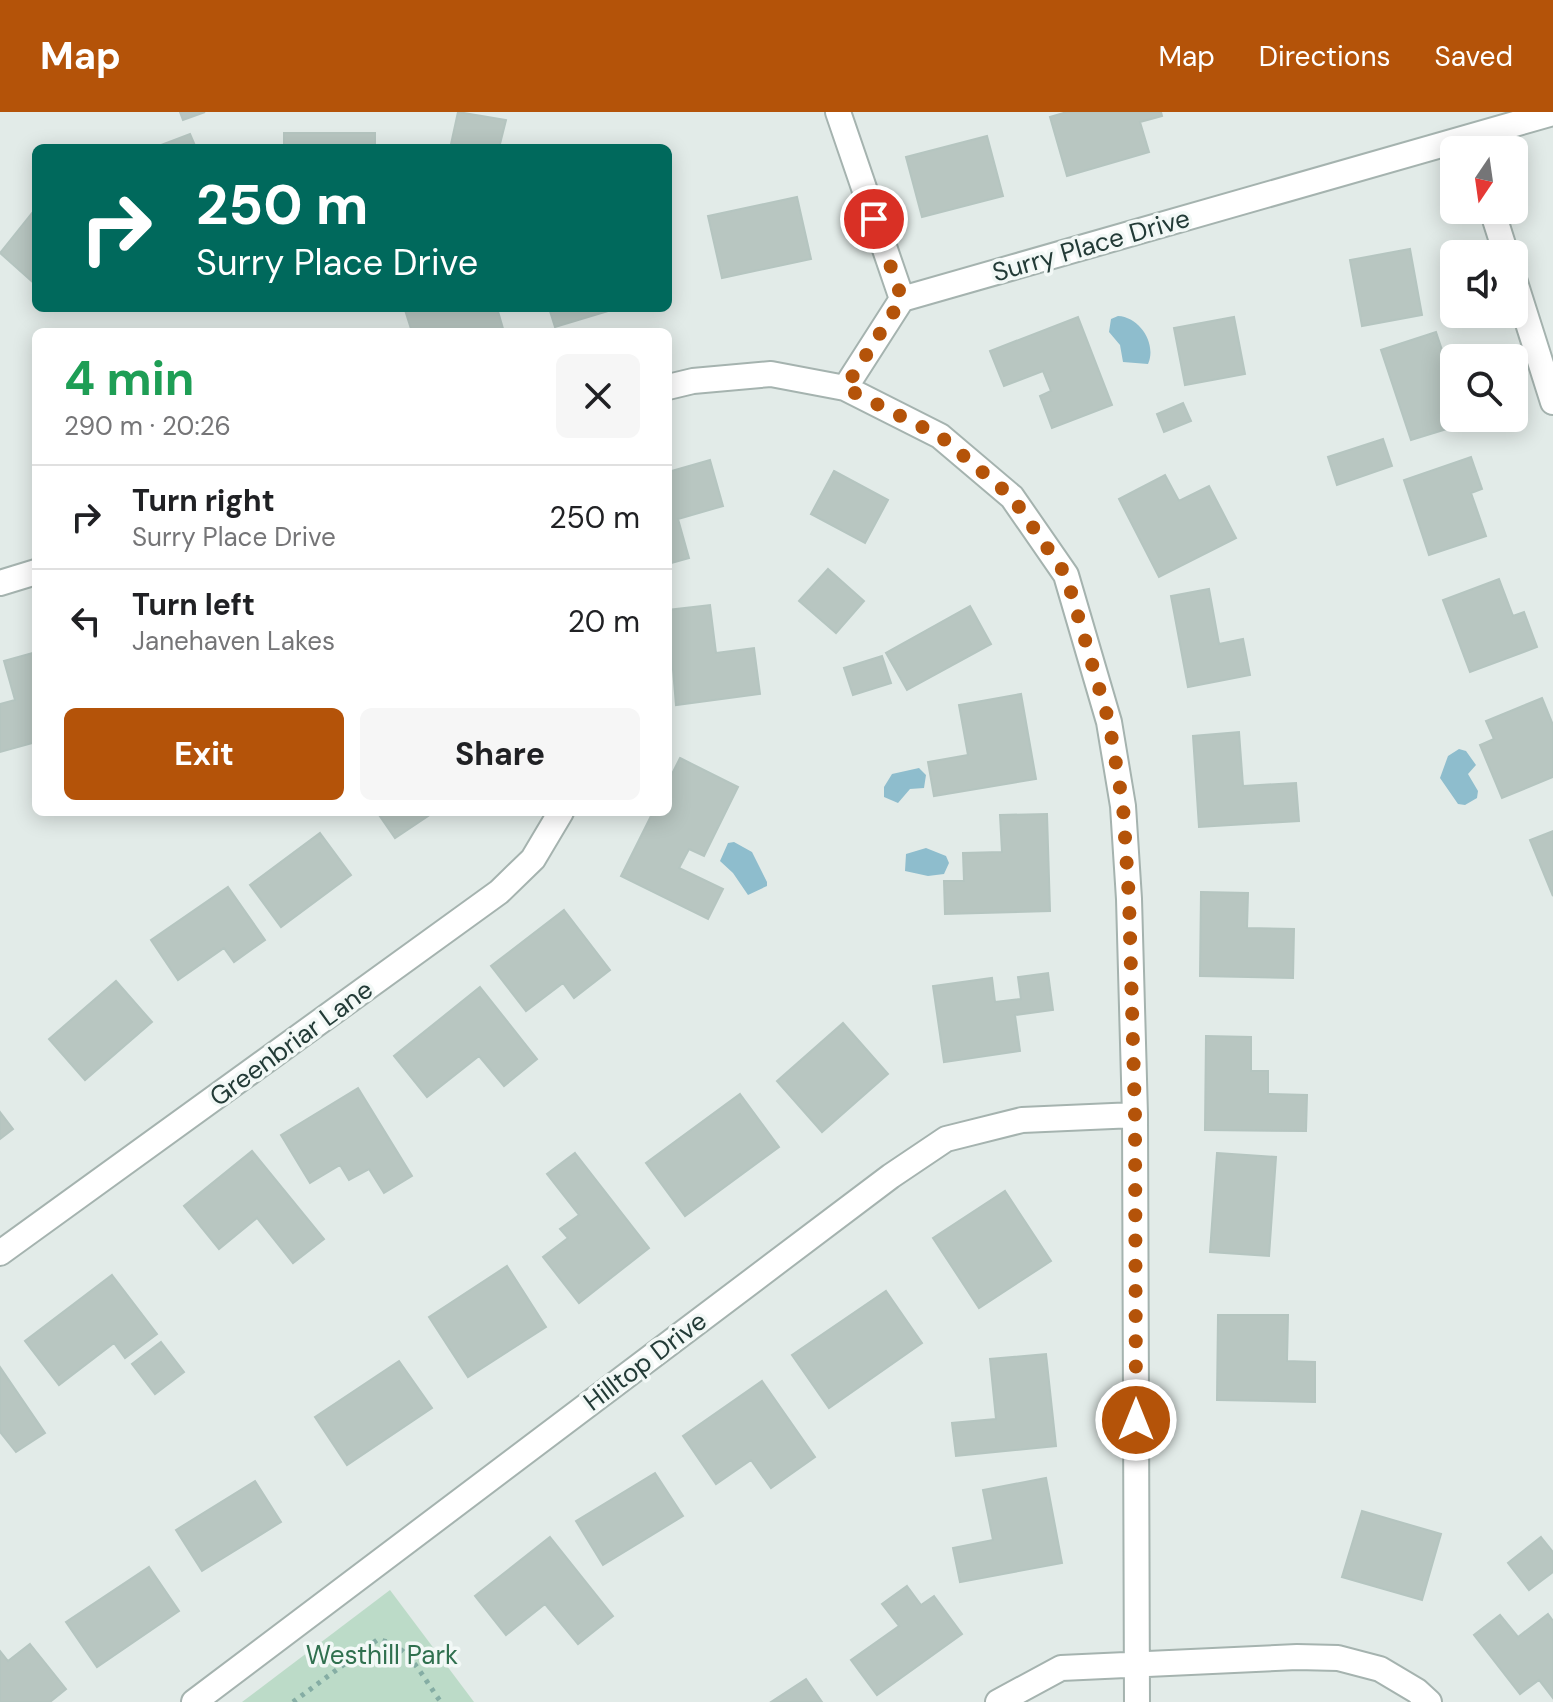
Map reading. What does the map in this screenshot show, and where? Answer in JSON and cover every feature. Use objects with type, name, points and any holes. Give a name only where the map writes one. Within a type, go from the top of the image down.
[{"type":"street","points":[[838,112],[902,299],[845,388]]},
{"type":"street","name":"Surry Place Drive","points":[[1492,136],[1553,113]]},
{"type":"street","name":"Surry Place Drive","points":[[902,299],[1440,152]]},
{"type":"street","points":[[1528,323],[1553,402]]},
{"type":"street","points":[[672,386],[693,381],[771,374],[845,388],[940,436],[1012,497],[1066,575],[1109,722],[1123,806],[1129,899],[1135,1115],[1137,1702]]},
{"type":"street","points":[[0,583],[32,573]]},
{"type":"street","name":"Greenbriar Lane","points":[[0,1253],[499,892],[533,859],[559,816]]},
{"type":"street","name":"Hilltop Drive","points":[[194,1702],[815,1233],[946,1139],[1022,1120],[1135,1115]]},
{"type":"street","points":[[998,1702],[1061,1668],[1338,1658],[1380,1669],[1429,1702]]},
{"type":"path","points":[[293,1702],[377,1640],[389,1640],[400,1647],[441,1702]]},
{"type":"green space","name":"Westhill Park","points":[[390,1590],[474,1702],[242,1702]]},
{"type":"water","points":[[1118,316],[1133,321],[1145,333],[1150,348],[1148,364],[1123,362],[1120,345],[1109,332],[1111,319]]},
{"type":"water","points":[[1459,749],[1466,751],[1476,765],[1468,774],[1478,791],[1477,798],[1465,805],[1458,804],[1440,778],[1448,756]]},
{"type":"water","points":[[919,768],[926,775],[924,788],[910,789],[898,803],[884,797],[884,787],[892,774]]},
{"type":"water","points":[[734,842],[752,852],[767,886],[748,895],[733,873],[720,861],[728,843]]},
{"type":"water","points":[[926,848],[946,856],[949,863],[944,874],[928,876],[905,871],[906,854]]},
{"type":"building","points":[[180,112],[205,112],[183,120]]},
{"type":"building","points":[[458,112],[506,120],[500,144],[451,144]]},
{"type":"building","points":[[1067,112],[1161,112],[1162,116],[1140,122],[1149,152],[1067,176],[1050,117]]},
{"type":"building","points":[[284,133],[375,133],[375,144],[284,144]]},
{"type":"building","points":[[190,134],[194,144],[164,144]]},
{"type":"building","points":[[987,136],[1003,196],[922,217],[906,157]]},
{"type":"building","points":[[797,197],[811,259],[722,278],[708,216]]},
{"type":"building","points":[[32,213],[32,281],[0,253]]},
{"type":"building","points":[[1410,249],[1422,315],[1362,326],[1350,260]]},
{"type":"building","points":[[406,312],[498,312],[503,328],[411,328]]},
{"type":"building","points":[[550,312],[605,312],[555,327]]},
{"type":"building","points":[[1078,317],[1112,405],[1052,428],[1040,396],[1051,391],[1043,371],[1004,386],[990,351]]},
{"type":"building","points":[[1234,317],[1245,374],[1185,385],[1174,328]]},
{"type":"building","points":[[1436,332],[1440,344],[1440,431],[1411,440],[1381,350]]},
{"type":"building","points":[[1183,403],[1191,421],[1164,432],[1157,414]]},
{"type":"building","points":[[1383,439],[1392,466],[1337,485],[1328,457]]},
{"type":"building","points":[[1471,457],[1482,489],[1471,493],[1486,536],[1429,555],[1404,480]]},
{"type":"building","points":[[710,460],[723,506],[678,519],[689,558],[672,563],[672,471]]},
{"type":"building","points":[[834,471],[888,500],[865,543],[811,514]]},
{"type":"building","points":[[1165,475],[1179,501],[1209,486],[1236,538],[1159,577],[1119,499]]},
{"type":"building","points":[[828,569],[864,601],[836,633],[799,601]]},
{"type":"building","points":[[1499,579],[1513,616],[1524,612],[1537,647],[1470,672],[1443,600]]},
{"type":"building","points":[[1209,589],[1219,644],[1243,639],[1250,675],[1188,687],[1171,596]]},
{"type":"building","points":[[710,605],[716,653],[754,648],[760,694],[676,705],[672,610]]},
{"type":"building","points":[[970,606],[991,644],[907,690],[886,653]]},
{"type":"building","points":[[32,653],[32,743],[0,752],[0,704],[15,700],[4,661]]},
{"type":"building","points":[[882,656],[891,683],[853,695],[844,668]]},
{"type":"building","points":[[1021,694],[1036,779],[934,796],[928,762],[968,755],[959,705]]},
{"type":"building","points":[[1542,698],[1553,725],[1553,777],[1502,798],[1480,745],[1494,739],[1486,721]]},
{"type":"building","points":[[1239,732],[1243,786],[1296,783],[1299,821],[1199,827],[1193,736]]},
{"type":"building","points":[[680,758],[738,787],[704,856],[689,849],[679,868],[723,889],[708,919],[621,876],[651,816],[672,816],[672,774]]},
{"type":"building","points":[[1047,814],[1050,911],[945,914],[944,881],[964,881],[963,853],[1002,852],[1000,815]]},
{"type":"building","points":[[380,816],[428,816],[395,838]]},
{"type":"building","points":[[1553,831],[1553,896],[1530,840]]},
{"type":"building","points":[[320,833],[351,875],[281,927],[250,885]]},
{"type":"building","points":[[228,887],[265,940],[234,962],[224,948],[178,980],[151,940]]},
{"type":"building","points":[[1201,892],[1248,893],[1247,928],[1294,929],[1293,978],[1200,976]]},
{"type":"building","points":[[564,910],[610,970],[574,998],[563,983],[526,1011],[491,966]]},
{"type":"building","points":[[1048,973],[1053,1010],[1015,1015],[1020,1051],[944,1062],[933,986],[992,978],[995,1002],[1021,999],[1018,977]]},
{"type":"building","points":[[116,981],[152,1022],[85,1080],[49,1039]]},
{"type":"building","points":[[480,987],[537,1059],[504,1086],[479,1056],[427,1097],[394,1056]]},
{"type":"building","points":[[843,1023],[888,1074],[822,1132],[777,1081]]},
{"type":"building","points":[[1206,1036],[1251,1037],[1251,1071],[1268,1071],[1268,1094],[1307,1095],[1306,1131],[1205,1130]]},
{"type":"building","points":[[358,1088],[412,1176],[384,1193],[369,1169],[349,1180],[340,1165],[310,1183],[281,1135]]},
{"type":"building","points":[[740,1094],[779,1147],[685,1216],[646,1163]]},
{"type":"building","points":[[0,1112],[13,1129],[0,1139]]},
{"type":"building","points":[[252,1151],[324,1239],[293,1263],[257,1218],[219,1249],[184,1206]]},
{"type":"building","points":[[575,1153],[649,1248],[579,1303],[543,1257],[568,1238],[560,1229],[579,1215],[547,1174]]},
{"type":"building","points":[[1217,1153],[1276,1157],[1269,1256],[1210,1252]]},
{"type":"building","points":[[1005,1191],[1051,1261],[979,1308],[933,1238]]},
{"type":"building","points":[[507,1266],[546,1327],[468,1377],[429,1317]]},
{"type":"building","points":[[112,1275],[157,1334],[125,1358],[114,1343],[59,1385],[25,1341]]},
{"type":"building","points":[[886,1291],[922,1343],[829,1408],[792,1355]]},
{"type":"building","points":[[1218,1315],[1288,1315],[1287,1361],[1315,1362],[1315,1402],[1217,1400]]},
{"type":"building","points":[[161,1342],[184,1372],[155,1394],[132,1364]]},
{"type":"building","points":[[1046,1354],[1056,1446],[956,1456],[952,1423],[996,1419],[990,1359]]},
{"type":"building","points":[[399,1361],[432,1408],[347,1465],[315,1417]]},
{"type":"building","points":[[0,1367],[45,1433],[16,1452],[0,1432]]},
{"type":"building","points":[[762,1381],[815,1457],[771,1488],[751,1460],[716,1484],[683,1436]]},
{"type":"building","points":[[655,1473],[683,1516],[603,1565],[576,1521]]},
{"type":"building","points":[[1046,1478],[1062,1563],[960,1582],[953,1548],[993,1540],[983,1490]]},
{"type":"building","points":[[255,1481],[281,1522],[202,1571],[176,1530]]},
{"type":"building","points":[[1362,1511],[1441,1534],[1422,1600],[1342,1577]]},
{"type":"building","points":[[550,1537],[613,1616],[578,1644],[545,1604],[506,1635],[475,1596]]},
{"type":"building","points":[[1541,1537],[1553,1552],[1553,1572],[1529,1590],[1508,1563]]},
{"type":"building","points":[[149,1567],[179,1611],[97,1667],[66,1622]]},
{"type":"building","points":[[907,1586],[921,1605],[934,1596],[962,1634],[877,1695],[851,1660],[899,1626],[882,1604]]},
{"type":"building","points":[[1548,1614],[1553,1621],[1553,1698],[1539,1680],[1520,1694],[1474,1635],[1500,1615],[1518,1637]]},
{"type":"building","points":[[30,1644],[66,1689],[50,1702],[0,1702],[0,1651],[8,1661]]},
{"type":"building","points":[[806,1679],[822,1702],[771,1702]]},
{"type":"route","points":[[874,219],[902,299],[845,388],[940,436],[1012,497],[1066,575],[1109,722],[1123,806],[1129,899],[1135,1115],[1136,1420]]}]
